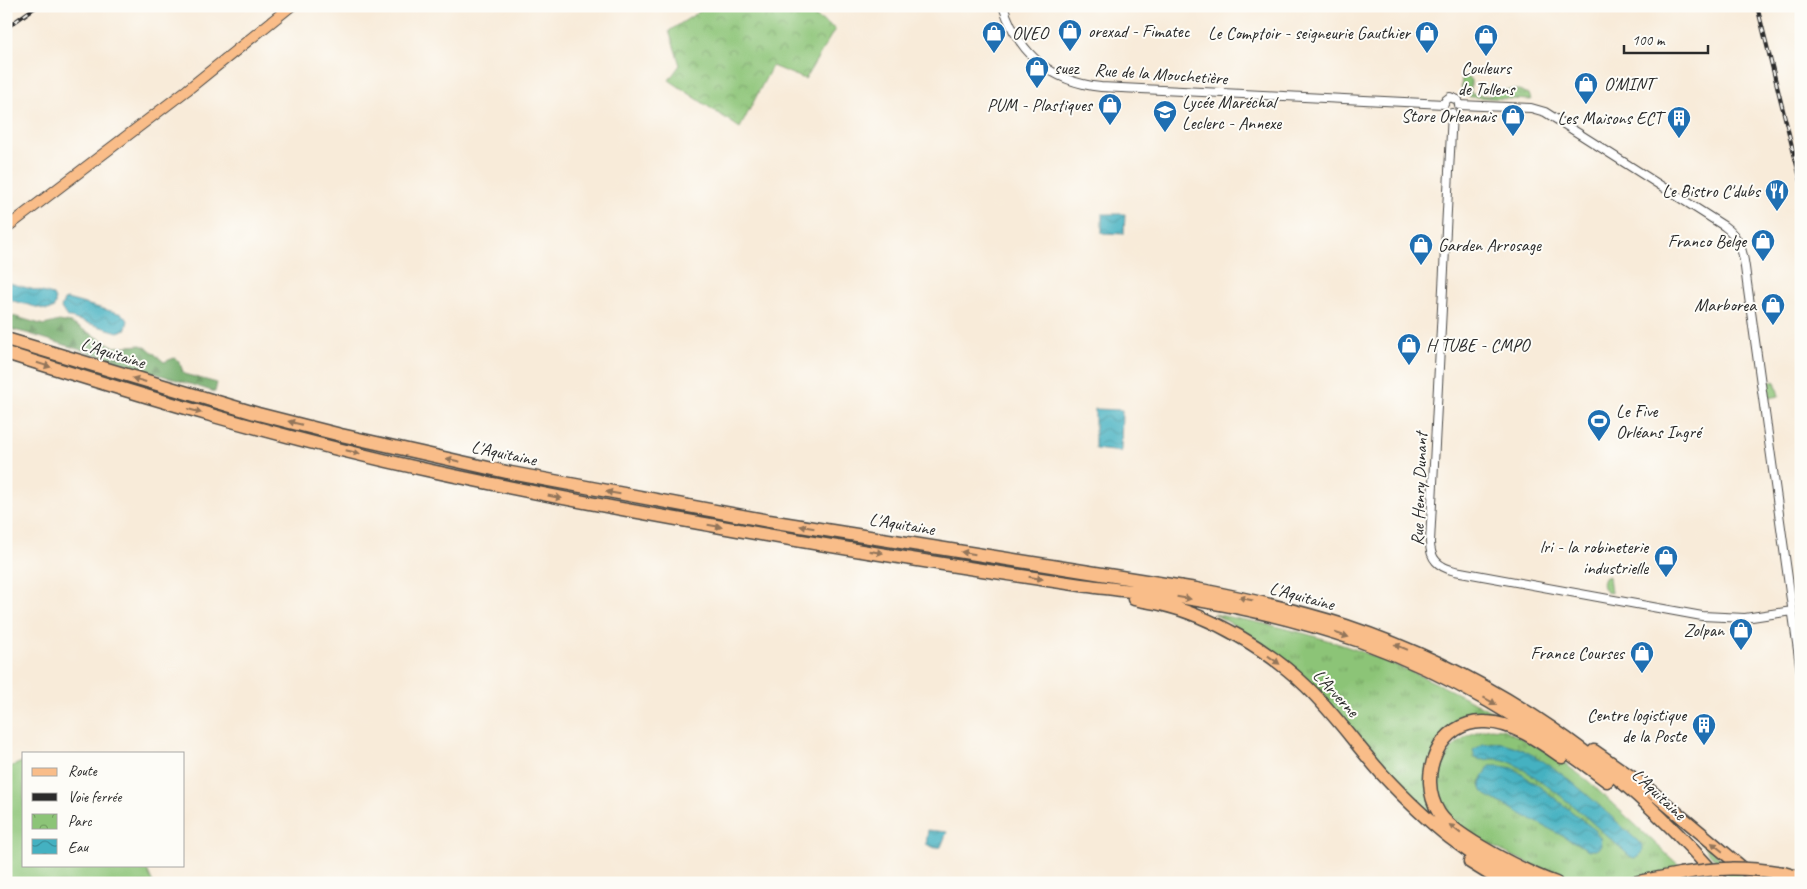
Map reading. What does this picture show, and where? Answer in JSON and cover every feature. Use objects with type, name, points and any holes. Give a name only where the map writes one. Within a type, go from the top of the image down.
[{"type":"highway","name":"L'Aquitaine","points":[[6,339],[258,414],[503,471],[760,519],[1189,588],[1282,607],[1346,626],[1413,652],[1485,686],[1542,720],[1643,801],[1690,847],[1722,883]]},
{"type":"highway","name":"L'Aquitaine","points":[[6,353],[122,390],[233,421],[422,469],[508,488],[749,532],[1222,605],[1301,623],[1363,642],[1422,667],[1480,696],[1536,729],[1604,779],[1648,817],[1711,883]]},
{"type":"highway","name":"L'Arverne","points":[[1083,585],[1177,610],[1207,621],[1250,644],[1280,664],[1307,687],[1337,718],[1372,761],[1424,818],[1479,859],[1527,883]]},
{"type":"highway","points":[[1542,720],[1604,757],[1647,788],[1746,870],[1772,883]]},
{"type":"highway","points":[[1556,883],[1530,872],[1482,846],[1458,832],[1448,823],[1440,814],[1430,792],[1430,769],[1439,747],[1452,733],[1470,723],[1484,721],[1518,730],[1572,764],[1584,765]]},
{"type":"highway","points":[[1372,761],[1378,776],[1429,830],[1458,854],[1504,883]]},
{"type":"highway","points":[[1633,883],[1717,868],[1746,868],[1782,873],[1801,878]]},
{"type":"main road","points":[[6,228],[187,90],[291,6]]},
{"type":"street","name":"Rue de la Mouchetière","points":[[1003,6],[1016,37],[1034,59],[1062,77],[1085,84],[1118,88],[1444,104]]},
{"type":"street","points":[[1450,97],[1458,100],[1459,105],[1456,111],[1452,113],[1446,110],[1444,104],[1450,97]]},
{"type":"street","points":[[1459,105],[1531,108],[1545,112],[1724,226],[1738,240],[1745,267],[1801,672]]},
{"type":"street","name":"Rue Henry Dunant","points":[[1452,113],[1430,542],[1430,551],[1433,558],[1444,568],[1454,571],[1702,616],[1745,618],[1792,611]]},
{"type":"green space","points":[[708,6],[800,6],[835,29],[805,79],[772,66],[740,128],[669,80],[680,65],[669,31]]},
{"type":"green space","points":[[1463,75],[1471,80],[1471,94],[1490,96],[1492,90],[1519,90],[1529,94],[1531,100],[1470,97],[1464,93],[1462,88]]},
{"type":"green space","points":[[6,314],[44,325],[59,321],[71,323],[115,347],[141,345],[149,349],[164,362],[174,358],[179,361],[184,374],[217,383],[215,392],[6,328]]},
{"type":"green space","points":[[1775,381],[1779,396],[1769,398],[1767,382]]},
{"type":"green space","points":[[1609,576],[1611,593],[1606,592],[1602,585],[1604,578]]},
{"type":"green space","points":[[1214,614],[1300,632],[1358,650],[1415,673],[1496,714],[1472,717],[1452,729],[1426,776],[1448,827],[1420,807],[1342,717],[1268,648]]},
{"type":"green space","points":[[1490,728],[1503,729],[1550,753],[1587,780],[1698,883],[1665,883],[1679,869],[1605,883],[1585,882],[1529,863],[1484,842],[1465,830],[1450,818],[1442,807],[1438,796],[1439,774],[1443,763],[1456,744],[1468,736]]},
{"type":"green space","points":[[22,762],[22,866],[145,866],[153,883],[6,883],[6,769]]},
{"type":"green space","points":[[1697,838],[1739,874],[1756,883],[1734,883]]},
{"type":"water","points":[[1102,214],[1125,214],[1124,234],[1102,233]]},
{"type":"water","points":[[6,282],[53,295],[55,305],[53,309],[47,310],[6,299]]},
{"type":"water","points":[[67,299],[122,314],[128,320],[126,329],[118,332],[67,317],[61,308],[64,300]]},
{"type":"water","points":[[1095,409],[1122,410],[1121,452],[1095,449]]},
{"type":"water","points":[[1496,742],[1515,747],[1534,756],[1554,768],[1573,783],[1642,845],[1643,850],[1638,857],[1631,857],[1561,796],[1516,765],[1502,760],[1481,760],[1475,758],[1473,750],[1483,744]]},
{"type":"water","points":[[1489,766],[1513,768],[1543,789],[1591,827],[1600,837],[1601,846],[1596,850],[1589,850],[1486,795],[1482,791],[1480,784]]},
{"type":"water","points":[[928,830],[947,832],[941,847],[935,848],[926,844]]},
{"type":"railway","points":[[6,28],[37,6]]},
{"type":"railway","points":[[1757,6],[1801,182]]},
{"type":"place","name":"orexad - Fimatec","points":[[1070,52]]},
{"type":"place","name":"OVEO","points":[[994,54]]},
{"type":"place","name":"Le Comptoir - seigneurie Gauthier","points":[[1427,54]]},
{"type":"place","name":"Couleurs de Tollens","points":[[1486,57]]},
{"type":"place","name":"suez","points":[[1037,89]]},
{"type":"place","name":"O'MINT","points":[[1586,105]]},
{"type":"place","name":"PUM - Plastiques","points":[[1110,126]]},
{"type":"place","name":"Lycée Maréchal Leclerc - Annexe","points":[[1165,133]]},
{"type":"place","name":"Store Orleanais","points":[[1513,137]]},
{"type":"place","name":"Les Maisons ECT","points":[[1679,139]]},
{"type":"place","name":"Le Bistro C'dubs","points":[[1777,212]]},
{"type":"place","name":"Franco Belge","points":[[1763,262]]},
{"type":"place","name":"Garden Arrosage","points":[[1421,266]]},
{"type":"place","name":"Marborea","points":[[1773,326]]},
{"type":"place","name":"H TUBE - CMPO","points":[[1409,366]]},
{"type":"place","name":"Le Five Orléans Ingré","points":[[1599,442]]},
{"type":"place","name":"lri - la robineterie industrielle","points":[[1666,578]]},
{"type":"place","name":"Zolpan","points":[[1741,651]]},
{"type":"place","name":"France Courses","points":[[1642,674]]},
{"type":"place","name":"Centre logistique de la Poste","points":[[1704,746]]}]
